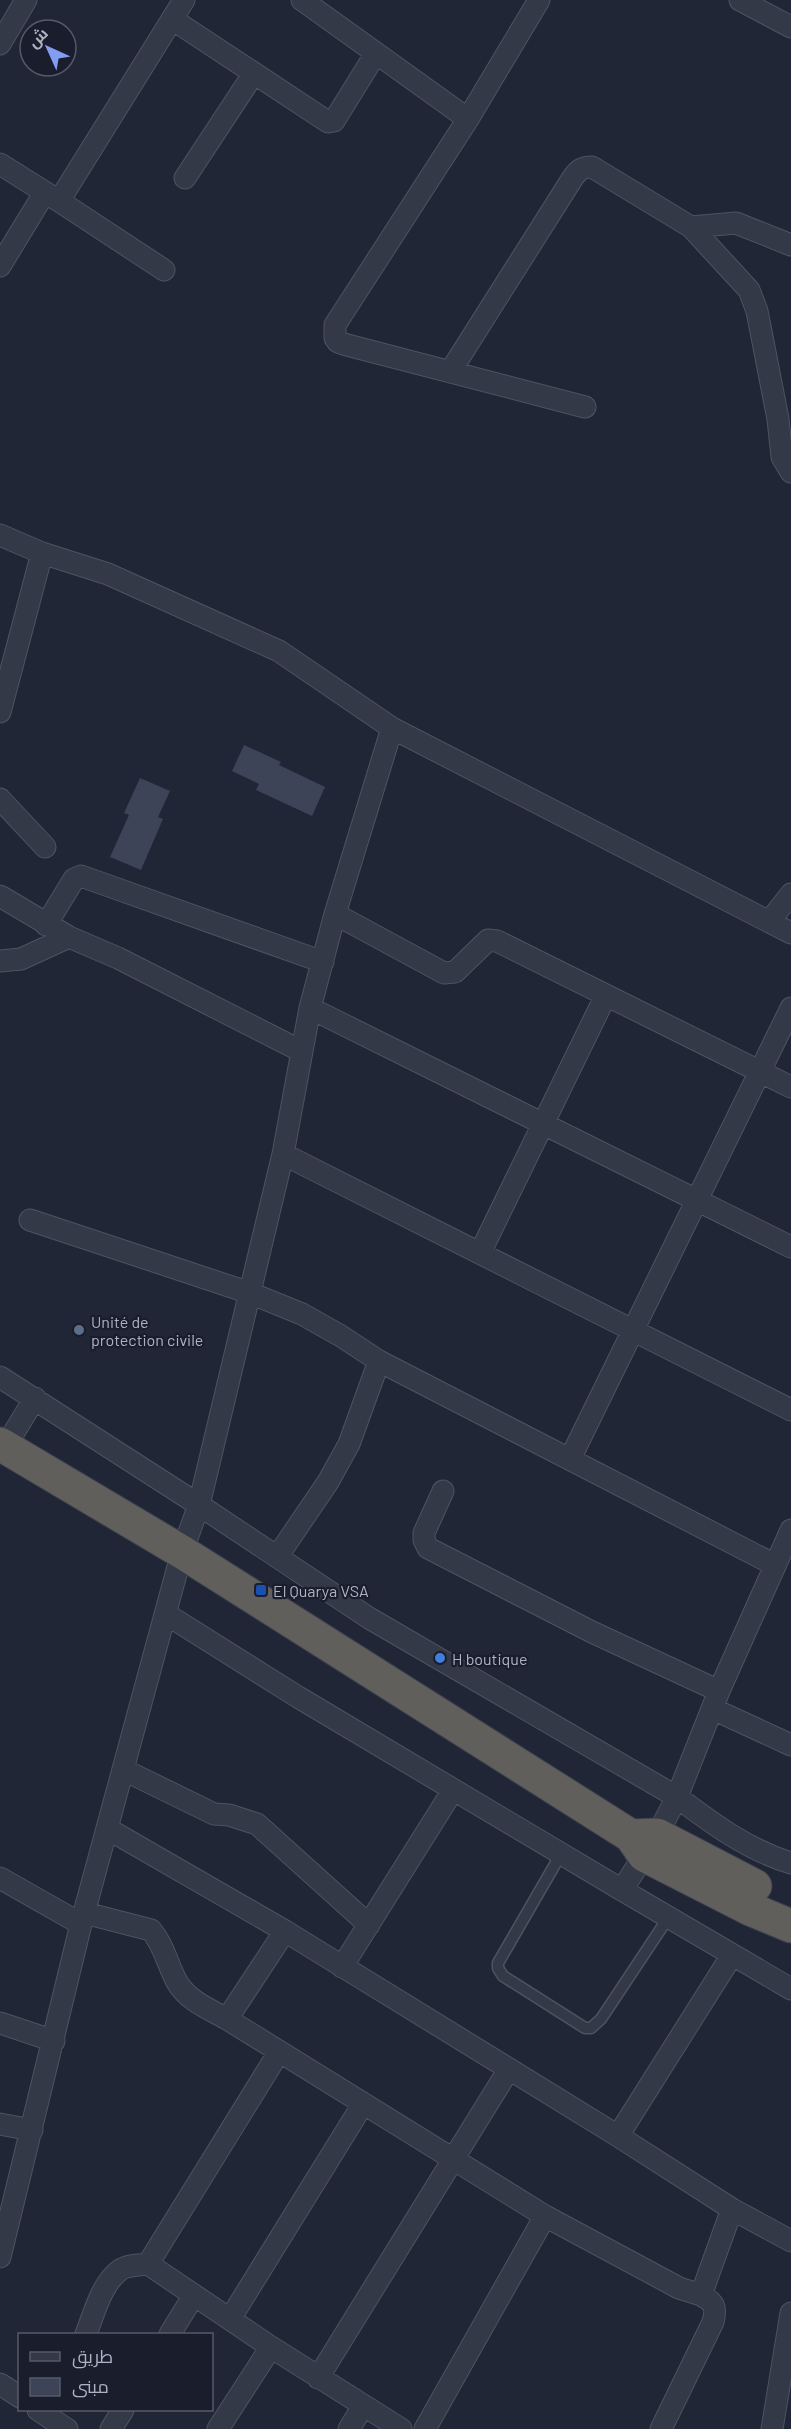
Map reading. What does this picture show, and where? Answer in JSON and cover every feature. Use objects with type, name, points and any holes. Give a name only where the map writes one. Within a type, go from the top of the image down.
[{"type":"highway","points":[[2,1445],[182,1552],[750,1909],[791,1926]]},
{"type":"highway","points":[[644,1842],[791,1902]]},
{"type":"street","points":[[0,44],[26,0]]},
{"type":"street","points":[[0,266],[52,197],[184,0]]},
{"type":"street","points":[[302,0],[468,119]]},
{"type":"street","points":[[539,0],[468,119],[335,325],[334,332],[338,342],[346,345],[585,407]]},
{"type":"street","points":[[740,0],[791,27]]},
{"type":"street","points":[[172,19],[328,122],[334,121],[376,53]]},
{"type":"street","points":[[185,178],[254,73]]},
{"type":"street","points":[[0,164],[164,270]]},
{"type":"street","points":[[450,372],[578,171],[584,167],[592,167],[691,227],[743,283],[754,301],[778,418],[782,457],[791,472]]},
{"type":"street","points":[[691,227],[736,223],[791,245]]},
{"type":"street","points":[[0,535],[42,553],[108,574],[279,651],[392,728],[791,933]]},
{"type":"street","points":[[0,712],[42,553]]},
{"type":"street","points":[[0,2257],[83,1918],[182,1552],[199,1505],[283,1154],[310,1008],[335,914],[392,728]]},
{"type":"street","points":[[0,800],[45,847]]},
{"type":"street","points":[[46,925],[74,879],[81,876],[322,962]]},
{"type":"street","points":[[769,922],[791,894]]},
{"type":"street","points":[[0,896],[69,937],[118,958],[301,1051]]},
{"type":"street","points":[[335,914],[444,973],[454,972],[488,940],[493,940],[791,1087]]},
{"type":"street","points":[[0,961],[21,959],[69,937]]},
{"type":"street","points":[[480,1253],[606,995]]},
{"type":"street","points":[[310,1008],[791,1248]]},
{"type":"street","points":[[570,1459],[791,1008]]},
{"type":"street","points":[[283,1154],[791,1410]]},
{"type":"street","points":[[30,1220],[250,1293],[302,1314],[379,1361],[774,1565]]},
{"type":"street","points":[[277,1557],[328,1482],[349,1444],[379,1361]]},
{"type":"street","points":[[0,1377],[369,1618],[677,1797],[723,1832],[774,1858],[791,1863]]},
{"type":"street","points":[[2,1445],[35,1398]]},
{"type":"street","points":[[442,1491],[424,1533],[424,1540],[428,1548],[592,1632],[788,1738]]},
{"type":"street","points":[[622,1890],[644,1842],[677,1797],[716,1700],[791,1530]]},
{"type":"street","points":[[166,1614],[453,1790],[791,1989]]},
{"type":"street","points":[[124,1770],[214,1814],[229,1815],[257,1824],[369,1925]]},
{"type":"street","points":[[342,1967],[453,1790]]},
{"type":"street","points":[[108,1829],[285,1931],[618,2136],[732,2210],[791,2241]]},
{"type":"street","points":[[0,1878],[83,1918],[151,1930],[178,1984],[196,2002],[545,2216],[679,2288],[709,2299],[715,2306],[713,2322],[661,2429]]},
{"type":"street","points":[[227,2019],[285,1931]]},
{"type":"street","points":[[618,2136],[732,1955]]},
{"type":"street","points":[[0,2023],[54,2041]]},
{"type":"street","points":[[148,2264],[279,2052]]},
{"type":"street","points":[[318,2378],[509,2069]]},
{"type":"street","points":[[230,2319],[363,2104]]},
{"type":"street","points":[[0,2124],[32,2130]]},
{"type":"street","points":[[701,2295],[732,2210]]},
{"type":"street","points":[[425,2429],[545,2216]]},
{"type":"street","points":[[86,2333],[102,2295],[113,2277],[120,2270],[129,2266],[148,2264],[318,2378],[400,2429]]},
{"type":"street","points":[[171,2333],[194,2295]]},
{"type":"street","points":[[772,2429],[791,2313]]},
{"type":"street","points":[[218,2429],[271,2347]]},
{"type":"street","points":[[0,2385],[18,2396]]},
{"type":"street","points":[[349,2429],[363,2406]]},
{"type":"street","points":[[111,2429],[122,2411]]},
{"type":"lane","points":[[561,1854],[498,1963],[498,1968],[503,1976],[585,2028],[591,2028],[601,2019],[668,1918]]},
{"type":"building","points":[[244,745],[281,762],[279,765],[325,787],[312,816],[256,790],[259,784],[232,771]]},
{"type":"building","points":[[140,778],[170,791],[158,817],[163,819],[141,870],[110,857],[129,815],[124,813]]},
{"type":"place","name":"Unité de protection civile","points":[[79,1330]]},
{"type":"place","name":"El Quarya VSA","points":[[261,1590]]},
{"type":"place","name":"H boutique","points":[[440,1658]]}]
